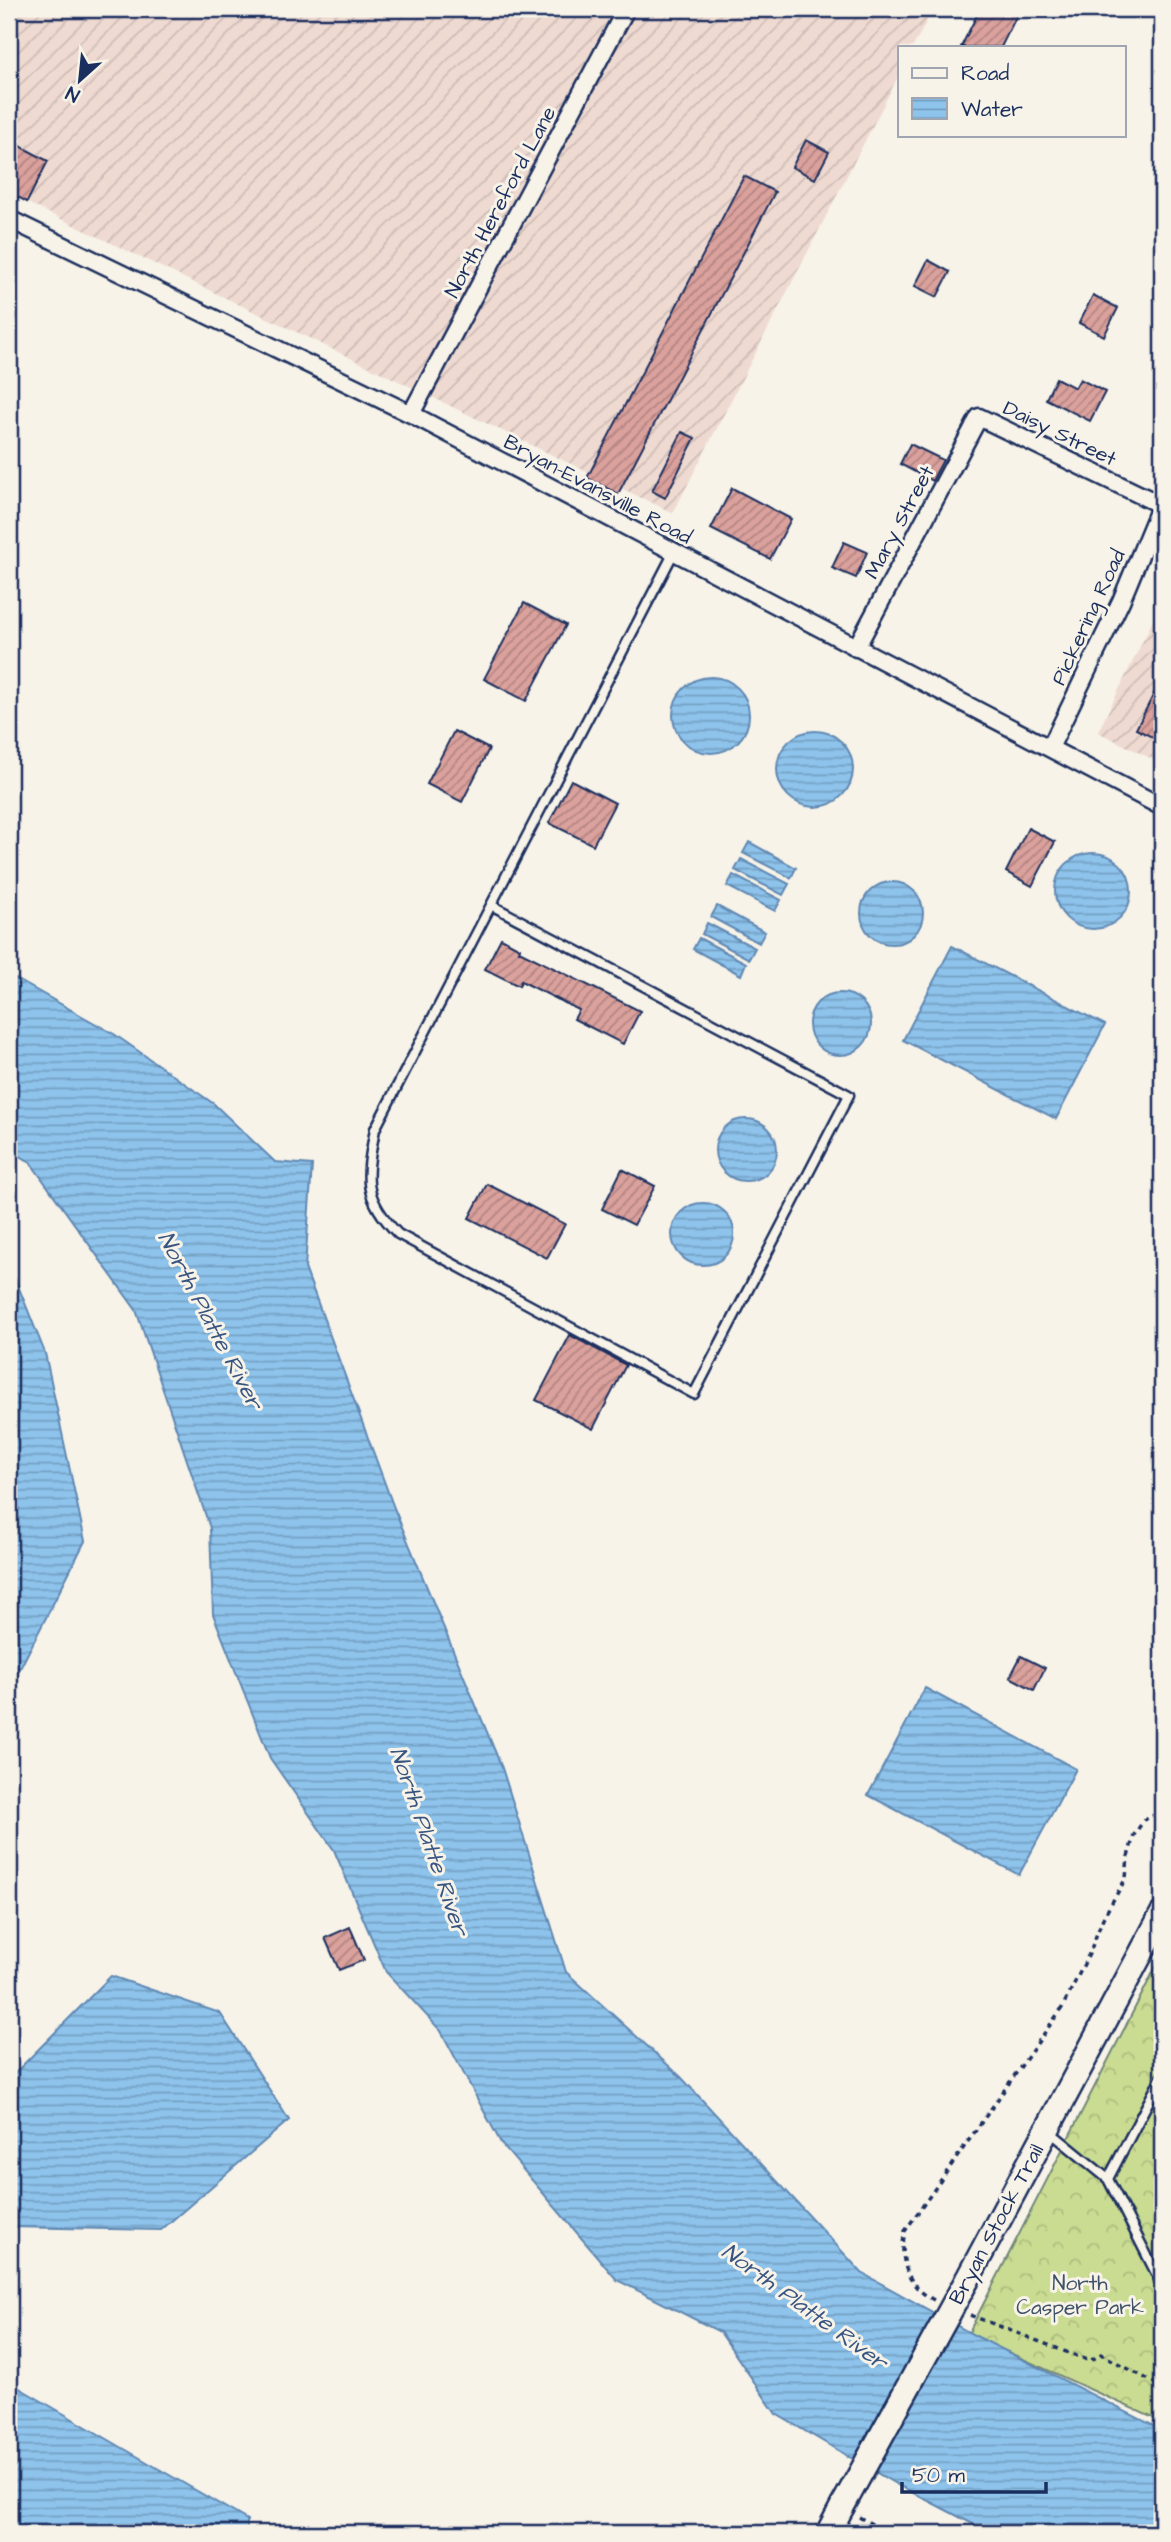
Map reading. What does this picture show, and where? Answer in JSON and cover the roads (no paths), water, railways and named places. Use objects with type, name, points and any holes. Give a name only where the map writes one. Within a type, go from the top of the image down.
[{"type":"main road","name":"Bryan Stock Trail","points":[[828,2533],[967,2280],[1162,1914]]},
{"type":"street","name":"North Hereford Lane","points":[[411,414],[626,9]]},
{"type":"street","name":"Bryan-Evansville Road","points":[[9,219],[411,414],[1162,807]]},
{"type":"street","name":"Daisy Street","points":[[979,416],[1162,503]]},
{"type":"street","name":"Mary Street","points":[[856,648],[979,416]]},
{"type":"street","name":"Pickering Road","points":[[1050,748],[1121,601],[1162,503]]},
{"type":"lane","points":[[491,905],[849,1094],[694,1394],[398,1234],[378,1213],[366,1177],[375,1129],[491,905],[674,552]]},
{"type":"lane","points":[[1108,2179],[1162,2076]]},
{"type":"lane","points":[[1046,2129],[1108,2179],[1162,2285]]},
{"type":"water","points":[[711,677],[725,680],[738,688],[746,701],[749,715],[746,729],[738,742],[725,750],[711,753],[697,750],[684,742],[676,729],[673,715],[676,701],[684,688],[697,680]]},
{"type":"water","points":[[815,731],[829,734],[842,742],[850,755],[853,769],[850,783],[842,796],[829,804],[815,807],[801,804],[788,796],[780,783],[777,769],[780,755],[788,742],[801,734]]},
{"type":"water","points":[[749,842],[796,868],[791,878],[743,853]]},
{"type":"water","points":[[1093,853],[1107,856],[1120,864],[1128,877],[1131,891],[1128,905],[1120,918],[1107,926],[1093,929],[1079,926],[1066,918],[1058,905],[1055,891],[1058,877],[1066,864],[1079,856]]},
{"type":"water","points":[[741,859],[789,884],[783,895],[735,870]]},
{"type":"water","points":[[733,875],[781,900],[775,911],[727,886]]},
{"type":"water","points":[[886,882],[898,882],[914,891],[921,901],[921,925],[914,935],[898,944],[886,944],[875,939],[866,930],[861,919],[861,907],[866,896],[875,887]]},
{"type":"water","points":[[717,906],[765,932],[759,943],[711,917]]},
{"type":"water","points":[[707,923],[755,948],[749,959],[702,934]]},
{"type":"water","points":[[699,938],[746,963],[741,975],[693,949]]},
{"type":"water","points":[[952,946],[1105,1025],[1056,1119],[903,1040]]},
{"type":"water","name":"North Platte River","points":[[9,975],[114,1034],[214,1104],[275,1162],[312,1165],[305,1268],[394,1508],[502,1768],[566,1972],[681,2077],[862,2273],[974,2335],[1162,2430],[1162,2533],[990,2533],[896,2484],[776,2414],[720,2332],[617,2280],[502,2145],[441,2031],[386,1972],[334,1850],[270,1758],[213,1614],[210,1528],[136,1310],[30,1162],[9,1149]]},
{"type":"water","points":[[834,993],[846,993],[862,1002],[869,1012],[869,1036],[862,1046],[846,1055],[834,1055],[823,1050],[814,1041],[809,1030],[809,1018],[814,1007],[823,998]]},
{"type":"water","points":[[740,1119],[752,1119],[768,1128],[775,1138],[775,1162],[768,1172],[752,1181],[740,1181],[729,1176],[720,1167],[715,1156],[715,1144],[720,1133],[729,1124]]},
{"type":"water","points":[[697,1203],[709,1203],[725,1212],[732,1222],[732,1246],[725,1256],[709,1265],[697,1265],[686,1260],[677,1251],[672,1240],[672,1228],[677,1217],[686,1208]]},
{"type":"water","points":[[9,1263],[45,1353],[85,1541],[9,1690]]},
{"type":"water","points":[[925,1688],[1076,1769],[1019,1875],[868,1795]]},
{"type":"water","points":[[111,1976],[220,2013],[289,2120],[161,2230],[9,2227],[9,2079]]},
{"type":"water","points":[[9,2382],[247,2520],[247,2533],[9,2533]]},
{"type":"park label","name":"North Casper Park","points":[[1080,2295]]}]
